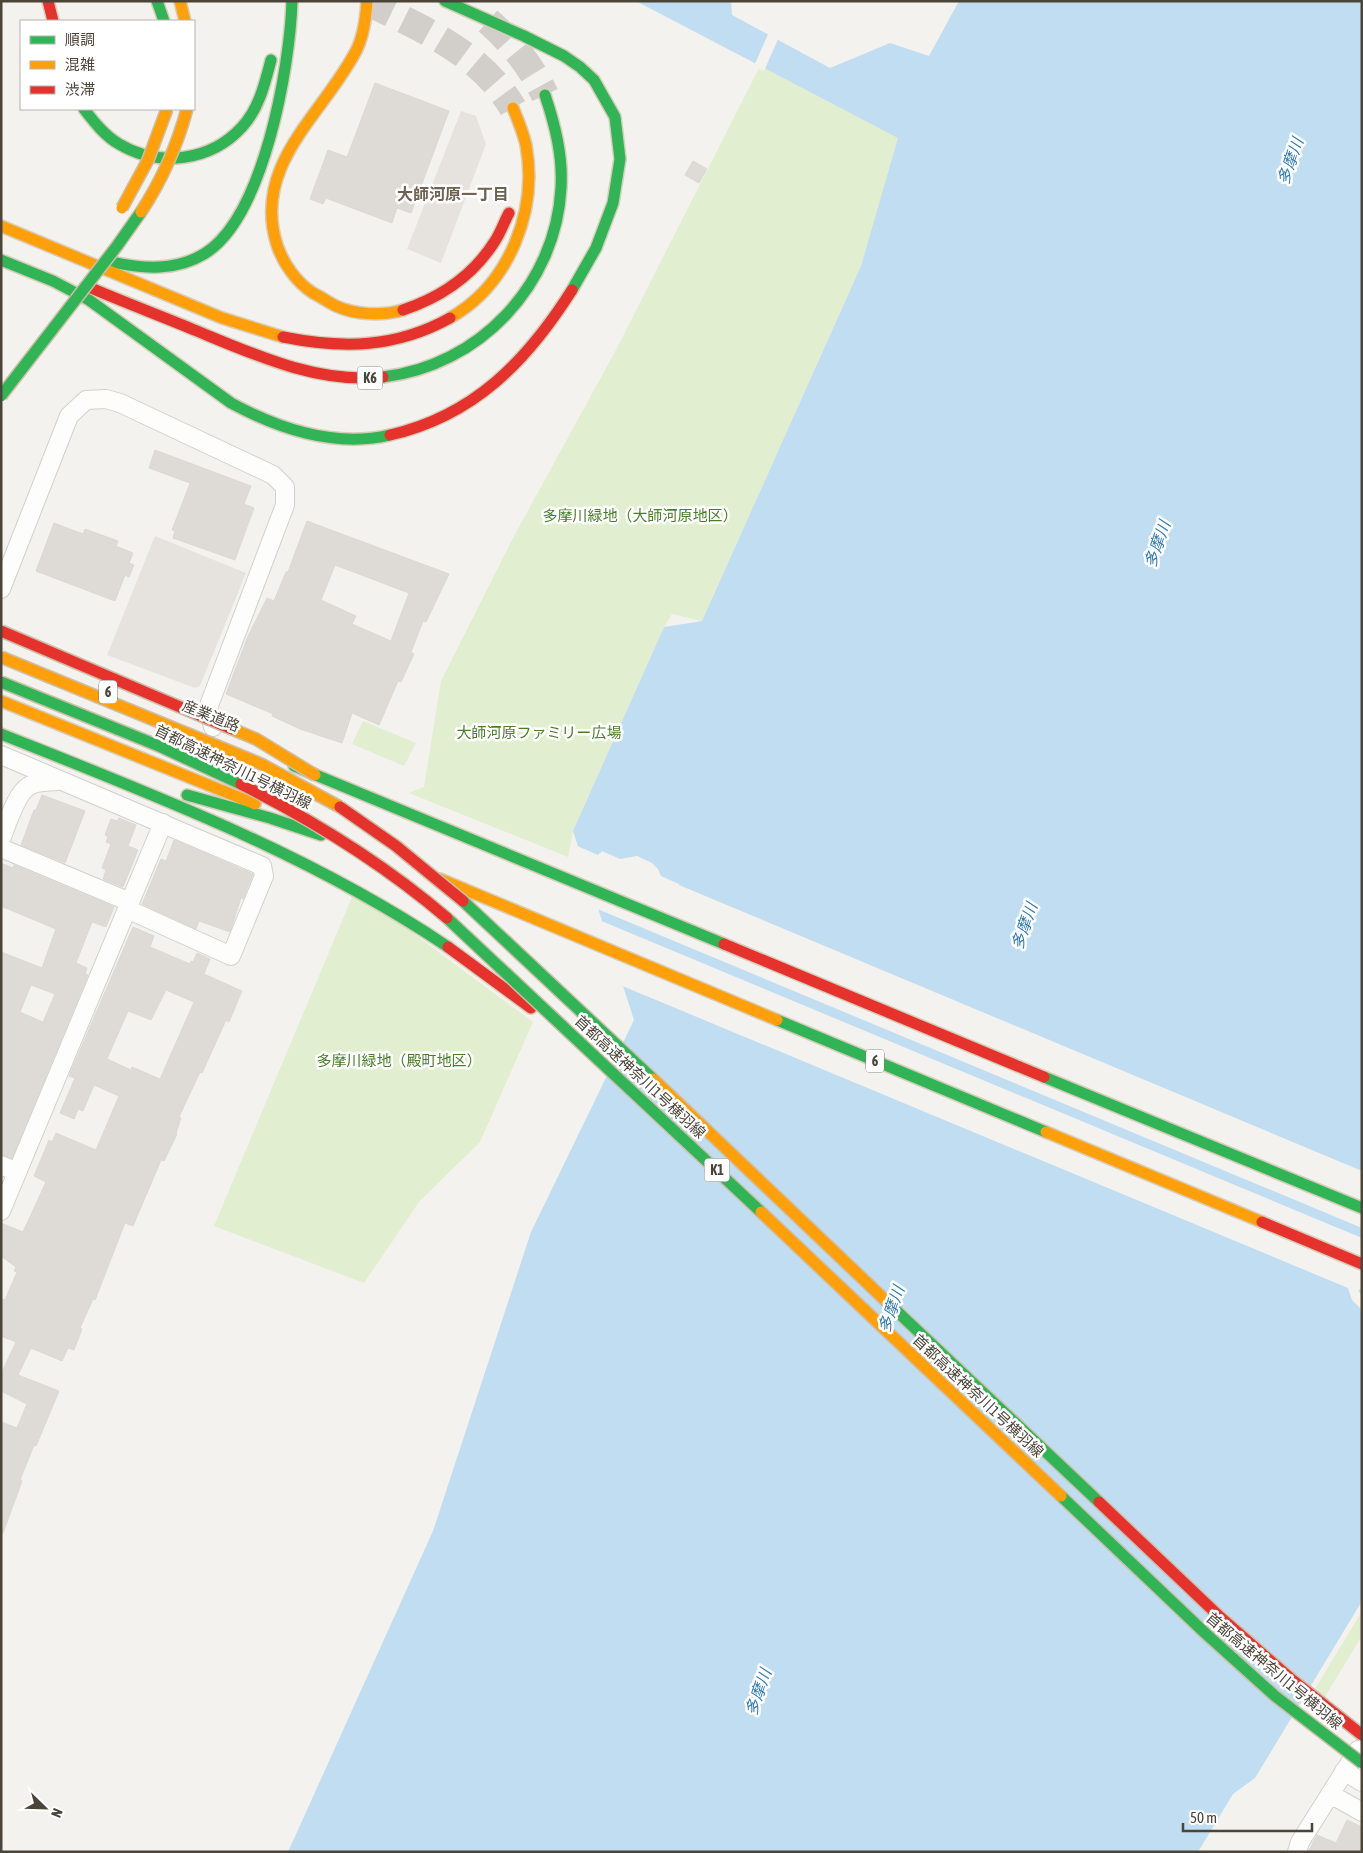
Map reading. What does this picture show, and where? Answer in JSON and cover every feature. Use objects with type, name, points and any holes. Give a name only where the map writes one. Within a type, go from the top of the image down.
[{"type":"main road","points":[[48,1],[53,20]]},
{"type":"main road","points":[[157,1],[164,20]]},
{"type":"main road","points":[[180,1],[185,20]]},
{"type":"main road","points":[[1,225],[110,262],[145,268],[176,266],[198,258],[217,245],[240,217],[261,165],[284,72],[290,34],[292,1]]},
{"type":"main road","points":[[367,1],[366,16],[357,48],[349,63],[298,135],[276,179],[272,196],[273,229],[277,245],[292,274],[316,296],[346,311],[363,315],[380,315],[412,308],[443,293],[476,266],[498,238],[512,201]]},
{"type":"main road","points":[[1,260],[89,300],[231,403],[251,415],[272,424],[315,436],[360,438],[408,431],[431,423],[457,410],[482,394],[522,358],[557,315],[580,280],[605,224],[615,194],[620,165],[619,140],[614,116],[605,96],[594,80],[580,66],[542,44],[445,1]]},
{"type":"main road","points":[[85,110],[94,123],[107,135],[120,145],[135,152],[151,157],[168,159],[200,155],[216,148],[243,126],[261,94],[275,46]]},
{"type":"main road","name":"K6","points":[[1,252],[247,350],[297,367],[321,373],[367,378],[408,373],[450,357],[493,329],[513,309],[530,286],[543,263],[559,213],[562,165],[554,120],[545,95]]},
{"type":"main road","name":"K6","points":[[1,225],[150,290],[232,322],[277,336],[320,345],[342,346],[383,343],[403,339],[437,326],[468,306],[484,292],[506,262],[522,224],[528,185],[526,146],[521,126],[513,108]]},
{"type":"main road","points":[[113,220],[129,197],[147,164],[162,128],[166,110]]},
{"type":"main road","points":[[1,396],[144,208],[168,165],[181,132],[187,110]]},
{"type":"main road","points":[[56,295],[93,248]]},
{"type":"main road","points":[[1,631],[256,739],[284,754],[363,807]]},
{"type":"main road","name":"産業道路","points":[[1,649],[216,734],[1362,1208]]},
{"type":"main road","name":"首都高速神奈川1号横羽線","points":[[1,658],[210,742],[295,781],[378,832],[458,897],[507,940],[1220,1617],[1290,1678],[1362,1735]]},
{"type":"main road","name":"首都高速神奈川1号横羽線","points":[[1,682],[153,744],[223,775],[277,802],[378,864],[442,913],[600,1059],[1205,1633],[1275,1696],[1362,1763]]},
{"type":"main road","name":"6","points":[[1,701],[392,859],[1362,1264]]},
{"type":"main road","points":[[1,722],[141,778]]},
{"type":"main road","points":[[1,734],[214,822],[310,867],[376,902],[450,948],[600,1059]]},
{"type":"main road","points":[[173,790],[270,818],[321,836],[378,864]]},
{"type":"main road","points":[[382,822],[412,848],[458,897]]},
{"type":"street","points":[[1,589],[69,416],[86,400],[106,399],[120,403],[273,476],[286,488],[285,505],[208,708],[216,734],[198,781]]},
{"type":"street","points":[[1,755],[262,866],[264,876],[232,956],[1,848]]},
{"type":"street","points":[[1,839],[19,795],[28,786],[38,782],[60,781]]},
{"type":"street","points":[[1,1211],[163,823]]},
{"type":"street","points":[[1,1165],[17,1172]]},
{"type":"street","points":[[1298,1852],[1300,1842],[1362,1745]]},
{"type":"street","points":[[1344,1771],[1362,1782]]},
{"type":"street","points":[[1330,1794],[1362,1812]]},
{"type":"green space","name":"多摩川緑地（大師河原地区）","points":[[760,66],[899,138],[861,266],[702,621],[672,614],[664,627],[573,831],[568,857],[409,793],[424,787],[441,681],[513,538],[617,348]]},
{"type":"green space","points":[[363,721],[416,743],[404,766],[352,744]]},
{"type":"green space","name":"多摩川緑地（殿町地区）","points":[[355,890],[533,1022],[480,1142],[419,1202],[364,1283],[214,1226]]},
{"type":"green space","points":[[1362,1611],[1362,1636],[1318,1708],[1307,1702]]},
{"type":"shaded area","points":[[461,111],[476,116],[486,144],[441,263],[407,249]]},
{"type":"shaded area","points":[[155,536],[246,573],[200,686],[195,688],[107,655]]},
{"type":"water","name":"多摩川","points":[[636,1],[731,1],[732,15],[830,68],[890,43],[929,56],[959,1],[1362,1],[1362,1601],[1255,1778],[1233,1794],[1198,1852],[288,1852],[433,1531],[531,1232],[634,1020],[573,831],[664,627],[702,621],[861,266],[898,138]]},
{"type":"pier","points":[[769,32],[779,37],[764,71],[754,66]]},
{"type":"pier","points":[[575,845],[598,855],[602,851],[620,859],[637,856],[652,863],[658,869],[661,876],[679,885],[1362,1171],[1362,1228],[595,908]]},
{"type":"pier","points":[[599,920],[1362,1238],[1362,1289],[1358,1290],[1362,1296],[1362,1310],[1352,1300],[1348,1288],[620,985]]},
{"type":"building","points":[[375,83],[449,111],[411,213],[397,208],[392,223],[326,198],[323,204],[310,199],[328,150],[347,157]]},
{"type":"building","points":[[693,161],[707,169],[699,183],[685,175]]},
{"type":"building","points":[[155,450],[251,486],[244,504],[254,508],[235,560],[173,538],[175,531],[172,530],[190,483],[149,468]]},
{"type":"building","points":[[307,521],[449,574],[426,622],[423,621],[411,652],[414,654],[401,682],[398,681],[379,725],[352,713],[342,743],[300,729],[272,716],[273,714],[226,694],[248,636],[267,598],[274,601],[286,572],[288,572]],"holes":[[[335,565],[409,593],[391,641],[352,624],[356,616],[321,600]]]},
{"type":"building","points":[[54,523],[83,534],[85,529],[118,541],[116,546],[133,553],[129,563],[134,565],[129,577],[125,575],[115,601],[36,571]]},
{"type":"building","points":[[42,795],[85,811],[65,863],[21,845],[34,810],[36,810]]},
{"type":"building","points":[[119,818],[136,825],[128,846],[138,850],[123,887],[103,879],[106,870],[102,868],[111,844],[106,842],[108,837],[105,835],[111,819],[117,821]]},
{"type":"building","points":[[174,840],[253,874],[243,899],[241,898],[230,932],[199,921],[196,929],[142,904],[161,859],[166,861]]},
{"type":"building","points":[[1,863],[13,868],[14,865],[114,907],[106,927],[92,922],[76,963],[87,968],[85,974],[88,975],[12,1158],[1,1155],[1,952],[42,968],[56,929],[1,906]],"holes":[[[31,985],[55,994],[43,1022],[20,1012]]]},
{"type":"building","points":[[133,927],[154,936],[150,947],[190,964],[197,953],[210,959],[204,974],[242,991],[229,1022],[226,1020],[202,1073],[200,1072],[179,1117],[181,1118],[177,1134],[164,1161],[161,1160],[133,1226],[125,1223],[95,1300],[93,1299],[80,1328],[82,1329],[74,1350],[68,1348],[62,1361],[31,1348],[18,1375],[59,1391],[36,1446],[34,1445],[20,1480],[22,1481],[3,1533],[1,1533],[1,1422],[17,1428],[27,1404],[1,1391],[1,1374],[16,1342],[1,1336],[1,1299],[5,1300],[17,1272],[14,1271],[16,1267],[1,1256],[1,1223],[23,1232],[46,1182],[34,1176],[49,1140],[52,1142],[56,1133],[96,1150],[119,1096],[94,1085],[83,1111],[78,1109],[74,1119],[60,1113],[75,1078],[69,1076]],"holes":[[[166,990],[194,1002],[160,1079],[132,1067],[131,1070],[107,1059],[128,1011],[151,1020]]]},
{"type":"building","points":[[1347,1820],[1362,1827],[1362,1852],[1308,1852],[1317,1835],[1336,1843]]},
{"type":"tunnel","points":[[366,1],[428,32],[467,57],[500,88],[513,108]]},
{"type":"tunnel","points":[[488,21],[520,55],[534,74],[545,95]]},
{"type":"traffic: fast","points":[[157,1],[164,20]]},
{"type":"traffic: fast","points":[[112,262],[148,267],[171,266],[193,260],[204,254],[225,235],[243,208],[258,175],[270,138],[286,63],[292,1]]},
{"type":"traffic: fast","points":[[445,1],[564,56],[594,80],[615,117],[620,159],[613,203],[596,248],[572,290]]},
{"type":"traffic: fast","points":[[85,110],[109,137],[134,152],[167,158],[200,154],[229,138],[248,120],[261,95],[271,60]]},
{"type":"traffic: fast","points":[[383,377],[418,370],[451,356],[480,338],[506,315],[528,288],[545,257],[556,224],[561,188],[561,164],[558,141],[545,95]]},
{"type":"traffic: fast","points":[[1,396],[141,212]]},
{"type":"traffic: fast","points":[[1,260],[53,281],[89,300],[231,403],[268,421],[308,434],[328,437],[349,439],[390,435]]},
{"type":"traffic: fast","points":[[1,682],[159,746],[241,784]]},
{"type":"traffic: fast","points":[[1,734],[173,804],[286,855],[341,883],[448,947]]},
{"type":"traffic: fast","points":[[294,766],[724,944]]},
{"type":"traffic: fast","points":[[187,795],[270,818],[321,835]]},
{"type":"traffic: fast","points":[[463,901],[653,1079]]},
{"type":"traffic: fast","points":[[447,918],[761,1212]]},
{"type":"traffic: fast","points":[[777,1020],[1046,1132]]},
{"type":"traffic: fast","points":[[1044,1077],[1362,1208]]},
{"type":"traffic: fast","points":[[885,1300],[1099,1502]]},
{"type":"traffic: fast","points":[[1061,1496],[1205,1633],[1275,1696],[1362,1763]]},
{"type":"traffic: slow","points":[[180,1],[185,20]]},
{"type":"traffic: slow","points":[[367,1],[364,25],[357,49],[295,141],[282,164],[274,189],[272,216],[277,245],[283,259],[291,272],[307,289],[336,306],[360,313],[378,314],[403,310]]},
{"type":"traffic: slow","points":[[450,318],[471,303],[489,286],[504,265],[515,243],[523,219],[528,195],[529,170],[525,140],[513,108]]},
{"type":"traffic: slow","points":[[122,208],[148,160],[167,110]]},
{"type":"traffic: slow","points":[[141,212],[156,188],[168,162],[179,136],[187,110]]},
{"type":"traffic: slow","points":[[1,226],[222,318],[283,337]]},
{"type":"traffic: slow","points":[[1,657],[261,764],[340,807]]},
{"type":"traffic: slow","points":[[1,701],[255,804]]},
{"type":"traffic: slow","points":[[232,729],[256,739],[315,775]]},
{"type":"traffic: slow","points":[[440,879],[777,1020]]},
{"type":"traffic: slow","points":[[653,1079],[885,1300]]},
{"type":"traffic: slow","points":[[1046,1132],[1262,1222]]},
{"type":"traffic: slow","points":[[761,1212],[1061,1496]]},
{"type":"traffic: jam","points":[[48,1],[53,20]]},
{"type":"traffic: jam","points":[[403,310],[431,299],[467,275],[495,241],[509,213]]},
{"type":"traffic: jam","points":[[91,288],[287,366],[335,376],[383,377]]},
{"type":"traffic: jam","points":[[390,435],[420,426],[448,414],[496,382],[536,340],[572,290]]},
{"type":"traffic: jam","points":[[283,337],[327,343],[369,343],[410,335],[450,318]]},
{"type":"traffic: jam","points":[[1,631],[232,729]]},
{"type":"traffic: jam","points":[[241,784],[322,828],[398,879],[447,918]]},
{"type":"traffic: jam","points":[[340,807],[396,846],[463,901]]},
{"type":"traffic: jam","points":[[724,944],[1044,1077]]},
{"type":"traffic: jam","points":[[448,947],[531,1008]]},
{"type":"traffic: jam","points":[[1262,1222],[1362,1264]]},
{"type":"traffic: jam","points":[[1099,1502],[1220,1617],[1290,1678],[1362,1735]]},
{"type":"district","name":"大師河原一丁目","points":[[453,194]]},
{"type":"park label","name":"大師河原ファミリー広場","points":[[539,733]]}]
